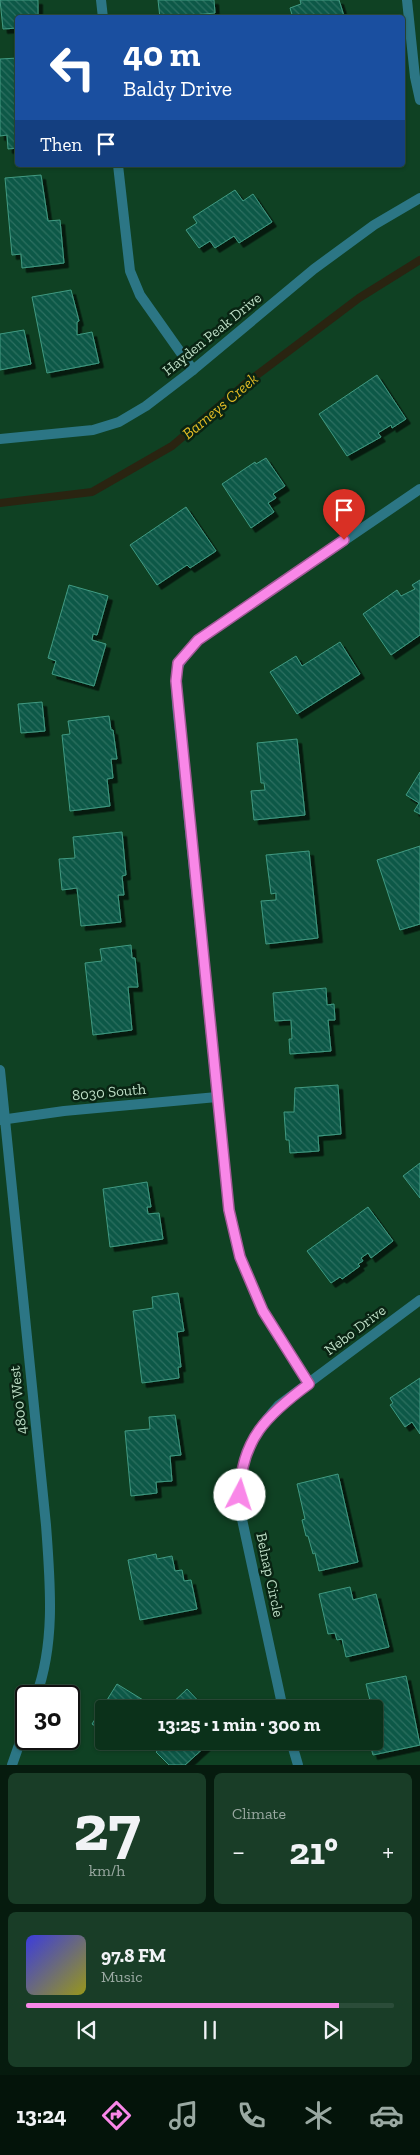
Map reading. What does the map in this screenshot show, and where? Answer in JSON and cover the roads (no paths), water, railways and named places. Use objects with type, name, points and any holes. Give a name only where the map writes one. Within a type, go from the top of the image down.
[{"type":"street","points":[[101,0],[102,15]]},
{"type":"street","points":[[407,0],[415,77],[420,100]]},
{"type":"street","points":[[118,167],[130,271],[140,296],[193,370]]},
{"type":"street","name":"Hayden Peak Drive","points":[[0,439],[93,430],[119,422],[146,406],[193,370],[314,269],[374,225],[420,198]]},
{"type":"street","points":[[309,1384],[263,1311],[240,1257],[229,1210],[177,705],[176,681],[178,663],[198,640],[420,489]]},
{"type":"street","name":"4800 West","points":[[0,1070],[2,1120],[46,1524],[50,1578],[50,1624],[40,1685]]},
{"type":"street","name":"8030 South","points":[[2,1120],[218,1097]]},
{"type":"street","name":"Nebo Drive","points":[[309,1384],[420,1300]]},
{"type":"street","name":"Belnap Circle","points":[[281,1700],[240,1510],[240,1480],[247,1451],[260,1426],[279,1405],[309,1384]]},
{"type":"street","points":[[12,1765],[17,1750]]},
{"type":"street","points":[[294,1750],[298,1765]]},
{"type":"waterway","name":"Barneys Creek","points":[[0,503],[92,492],[172,446],[245,384],[359,298],[420,260]]}]
